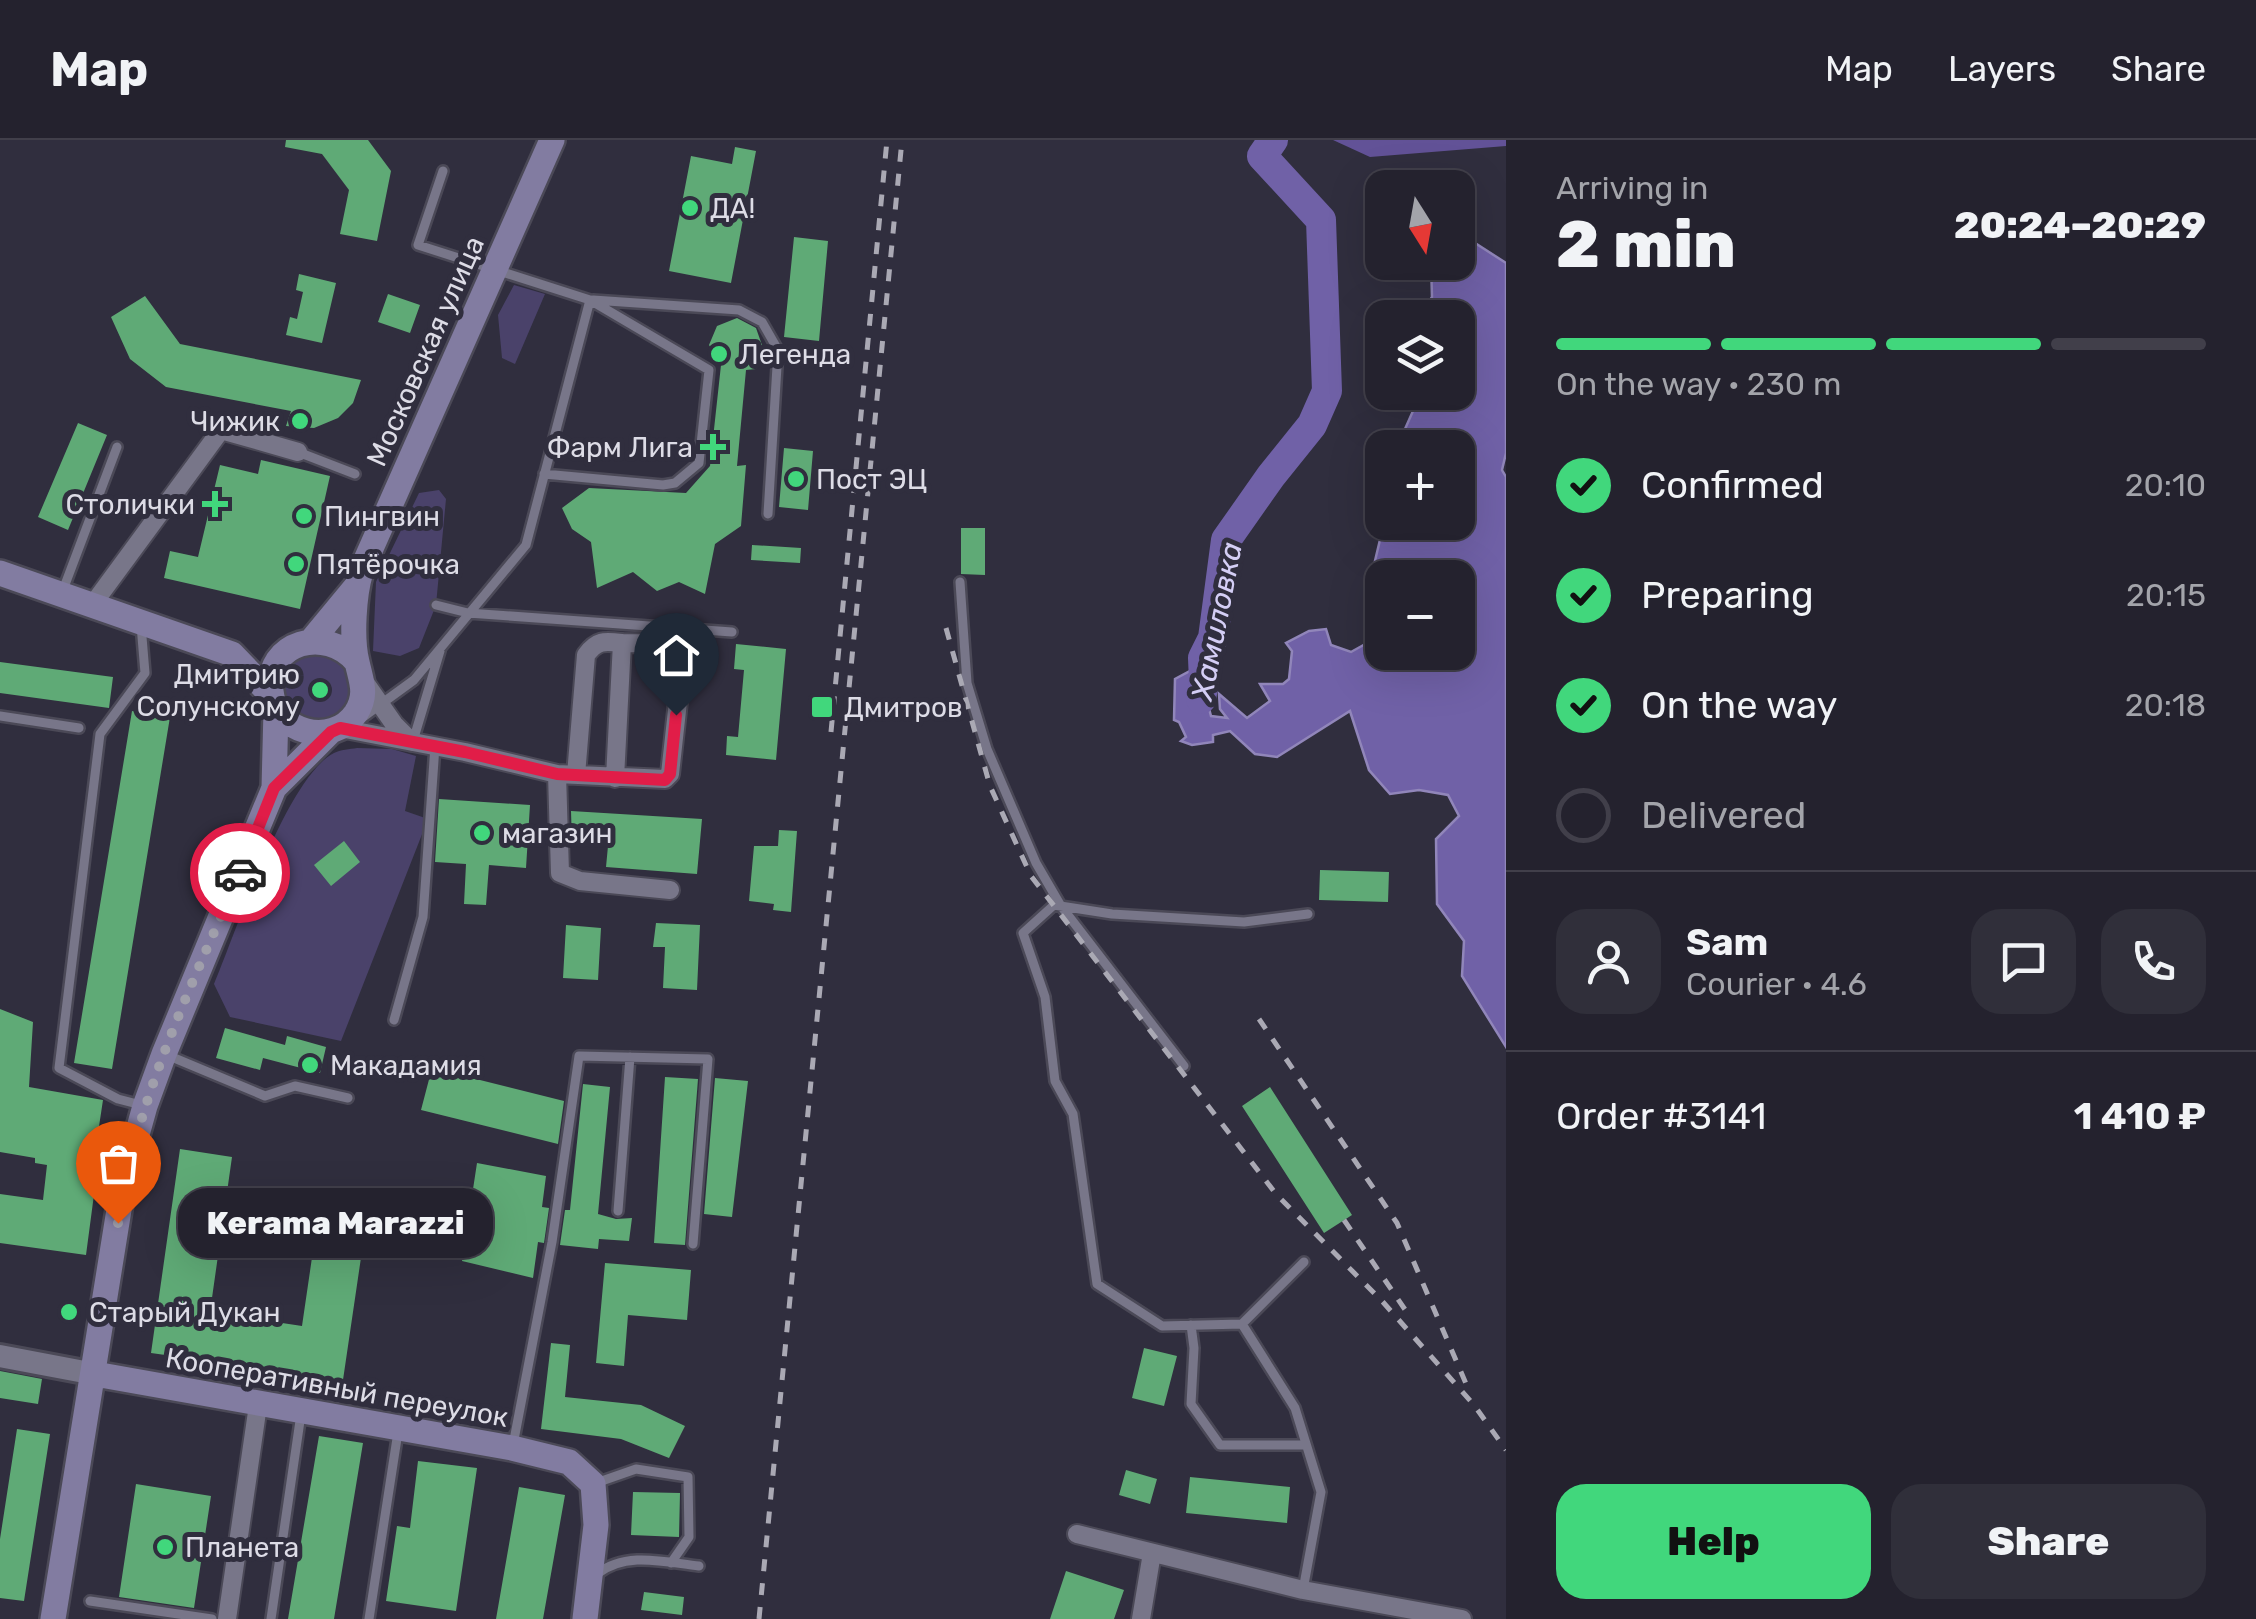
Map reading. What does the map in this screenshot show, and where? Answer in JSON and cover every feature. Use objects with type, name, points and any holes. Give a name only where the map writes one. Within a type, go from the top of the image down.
[{"type":"main road","name":"Московская улица","points":[[52,1619],[123,1185],[164,1054],[274,788],[274,668],[355,588],[552,140]]},
{"type":"main road","points":[[0,573],[238,657],[295,728],[310,733],[336,730]]},
{"type":"main road","name":"Московская улица","points":[[274,788],[359,708],[355,588]]},
{"type":"main road","points":[[238,657],[301,644],[339,645],[360,671]]},
{"type":"main road","name":"Кооперативный переулок","points":[[94,1374],[512,1448],[569,1462],[594,1484]]},
{"type":"main road","points":[[585,1619],[596,1526],[594,1484]]},
{"type":"street","points":[[93,604],[220,430],[298,452]]},
{"type":"street","points":[[336,730],[435,746],[567,775],[669,778],[684,646],[681,644],[602,640],[586,655],[567,775],[560,873],[580,882],[670,890]]},
{"type":"street","points":[[614,778],[622,643]]},
{"type":"street","points":[[360,671],[381,706],[412,742]]},
{"type":"street","points":[[0,1356],[94,1374]]},
{"type":"street","points":[[227,1619],[258,1405]]},
{"type":"street","points":[[1077,1534],[1303,1590],[1462,1619]]},
{"type":"street","points":[[1141,1619],[1152,1553]]},
{"type":"lane","points":[[443,171],[418,245],[590,300],[709,370],[698,463],[675,482],[663,485],[544,474]]},
{"type":"lane","points":[[336,730],[365,718],[414,680],[526,546],[590,300]]},
{"type":"lane","points":[[590,300],[739,310],[762,322],[778,350],[768,514]]},
{"type":"lane","points":[[62,593],[117,447]]},
{"type":"lane","points":[[298,452],[355,474]]},
{"type":"lane","points":[[960,582],[967,683],[987,749],[1036,864],[1060,906],[1184,1066]]},
{"type":"lane","points":[[436,605],[468,612],[732,632]]},
{"type":"lane","points":[[141,622],[145,673],[100,734],[60,1068],[118,1100],[145,1106]]},
{"type":"lane","points":[[412,742],[442,643]]},
{"type":"lane","points":[[0,716],[78,728]]},
{"type":"lane","points":[[394,1020],[423,917],[435,746]]},
{"type":"lane","points":[[1304,1262],[1242,1324],[1162,1326],[1097,1284],[1073,1114],[1055,1081],[1045,997],[1023,933],[1054,906],[1112,914],[1244,922],[1308,914]]},
{"type":"lane","points":[[164,1054],[265,1096],[295,1086],[348,1098]]},
{"type":"lane","points":[[512,1448],[552,1242],[580,1056],[708,1059],[693,1244]]},
{"type":"lane","points":[[618,1211],[630,1057]]},
{"type":"lane","points":[[1242,1324],[1295,1408],[1320,1492],[1303,1590]]},
{"type":"lane","points":[[1191,1325],[1191,1404],[1220,1446],[1306,1445]]},
{"type":"lane","points":[[271,1619],[301,1413]]},
{"type":"lane","points":[[369,1619],[399,1429]]},
{"type":"lane","points":[[594,1484],[636,1469],[688,1477],[688,1537],[671,1563]]},
{"type":"lane","points":[[590,1580],[613,1561],[699,1566]]},
{"type":"lane","points":[[90,1600],[212,1619]]},
{"type":"shaded area","points":[[1333,140],[1506,140],[1506,146],[1370,157]]},
{"type":"shaded area","points":[[1475,243],[1506,263],[1506,453],[1502,470],[1506,477],[1506,1047],[1462,976],[1464,941],[1437,904],[1436,839],[1459,816],[1448,795],[1419,790],[1390,794],[1369,770],[1350,711],[1277,757],[1255,754],[1230,731],[1213,735],[1213,742],[1192,745],[1181,741],[1186,737],[1174,720],[1175,679],[1199,666],[1203,658],[1220,663],[1217,682],[1207,701],[1211,716],[1227,718],[1220,709],[1219,694],[1247,718],[1270,701],[1260,684],[1283,684],[1289,679],[1292,651],[1286,643],[1309,631],[1326,629],[1331,645],[1351,652],[1365,644],[1365,670],[1475,670],[1475,560],[1375,560],[1380,540],[1475,540],[1475,430],[1405,430],[1413,410],[1475,410],[1475,300],[1430,300],[1432,280],[1475,280]]},
{"type":"shaded area","points":[[514,285],[545,294],[515,364],[502,358],[498,315]]},
{"type":"shaded area","points":[[439,490],[446,499],[436,605],[419,648],[400,656],[373,651],[376,582],[419,493]]},
{"type":"shaded area","points":[[333,649],[358,685],[336,723],[291,719],[277,677],[289,657]]},
{"type":"shaded area","points":[[357,748],[392,749],[416,756],[405,811],[428,819],[341,1041],[230,1017],[214,984],[281,823],[316,768],[334,753]]},
{"type":"building","points":[[286,140],[368,140],[391,171],[377,241],[340,234],[349,190],[322,154],[285,147]]},
{"type":"building","points":[[735,147],[756,151],[731,283],[669,271],[691,156],[732,164]]},
{"type":"building","points":[[794,237],[828,241],[819,341],[784,337]]},
{"type":"building","points":[[299,274],[336,283],[322,343],[286,335],[290,317],[297,319],[303,292],[296,290]]},
{"type":"building","points":[[388,294],[420,305],[410,333],[378,322]]},
{"type":"building","points":[[145,296],[180,344],[361,380],[353,403],[338,418],[314,428],[286,426],[291,411],[166,387],[130,359],[111,317]]},
{"type":"building","points":[[737,318],[756,328],[763,348],[756,369],[746,370],[737,466],[746,465],[741,526],[715,544],[705,594],[679,582],[657,591],[633,572],[597,588],[591,542],[572,529],[562,508],[589,488],[686,493],[710,466],[721,365],[709,345],[717,326]]},
{"type":"building","points":[[78,423],[107,435],[68,530],[38,517]]},
{"type":"building","name":"Пост ЭЦ","points":[[784,448],[813,451],[808,510],[779,507]]},
{"type":"building","points":[[261,460],[330,476],[300,609],[164,578],[170,551],[198,557],[220,465],[258,474]]},
{"type":"building","points":[[961,528],[985,528],[985,575],[961,574]]},
{"type":"building","points":[[752,545],[801,548],[800,563],[751,560]]},
{"type":"building","name":"Дмитров","points":[[736,644],[786,649],[776,760],[726,755],[727,736],[738,737],[744,670],[734,669]]},
{"type":"building","points":[[0,662],[113,677],[109,708],[0,693]]},
{"type":"building","points":[[132,711],[170,717],[112,1069],[74,1063]]},
{"type":"building","name":"магазин","points":[[439,799],[530,805],[526,868],[489,865],[486,905],[464,904],[466,864],[435,862]]},
{"type":"building","points":[[571,811],[702,819],[697,874],[606,867],[608,846],[572,844]]},
{"type":"building","points":[[779,830],[797,831],[791,912],[773,910],[774,904],[749,901],[754,846],[778,846]]},
{"type":"building","points":[[344,841],[360,862],[331,886],[314,865]]},
{"type":"building","points":[[1320,870],[1389,872],[1388,902],[1319,900]]},
{"type":"building","points":[[656,923],[700,925],[697,990],[663,988],[665,947],[653,947]]},
{"type":"building","points":[[566,925],[601,928],[598,980],[563,978]]},
{"type":"building","points":[[0,1009],[33,1022],[29,1087],[103,1100],[86,1255],[0,1243],[0,1194],[43,1200],[47,1165],[35,1163],[35,1158],[0,1152]]},
{"type":"building","points":[[225,1028],[285,1045],[287,1036],[326,1047],[320,1073],[263,1058],[260,1070],[216,1058]]},
{"type":"building","points":[[432,1068],[564,1101],[558,1144],[421,1110]]},
{"type":"building","points":[[665,1077],[698,1079],[685,1245],[654,1243]]},
{"type":"building","points":[[715,1078],[748,1081],[732,1217],[704,1214]]},
{"type":"building","points":[[583,1084],[610,1087],[598,1214],[632,1218],[629,1241],[599,1239],[598,1249],[560,1245],[565,1210],[570,1210]]},
{"type":"building","points":[[1270,1087],[1352,1215],[1324,1233],[1242,1106]]},
{"type":"building","points":[[180,1149],[232,1157],[210,1312],[302,1326],[315,1237],[363,1244],[343,1380],[151,1353]]},
{"type":"building","points":[[477,1163],[546,1176],[542,1207],[549,1208],[544,1243],[538,1242],[533,1278],[462,1261]]},
{"type":"building","points":[[605,1263],[691,1270],[687,1320],[628,1315],[624,1366],[596,1363]]},
{"type":"building","points":[[551,1343],[570,1345],[565,1397],[641,1405],[685,1426],[669,1458],[621,1439],[541,1429]]},
{"type":"building","points":[[1144,1348],[1177,1356],[1164,1406],[1132,1398]]},
{"type":"building","points":[[0,1371],[42,1379],[38,1404],[0,1398]]},
{"type":"building","points":[[17,1429],[50,1434],[24,1601],[0,1598],[0,1539]]},
{"type":"building","points":[[319,1436],[363,1443],[334,1619],[288,1619]]},
{"type":"building","points":[[418,1461],[477,1468],[456,1611],[386,1601],[397,1526],[410,1528]]},
{"type":"building","points":[[1126,1470],[1157,1479],[1150,1504],[1119,1495]]},
{"type":"building","points":[[1190,1477],[1290,1487],[1287,1523],[1186,1513]]},
{"type":"building","name":"Планета","points":[[136,1484],[211,1496],[194,1608],[119,1597]]},
{"type":"building","points":[[519,1487],[565,1495],[543,1619],[496,1619]]},
{"type":"building","points":[[633,1492],[680,1493],[679,1537],[631,1535]]},
{"type":"building","points":[[1066,1571],[1124,1590],[1114,1619],[1050,1619]]},
{"type":"building","points":[[644,1592],[684,1597],[682,1615],[641,1610]]},
{"type":"waterway","name":"Хамиловка","points":[[1201,699],[1203,658],[1213,638],[1226,540],[1312,425],[1327,391],[1321,220],[1262,156],[1273,140]]},
{"type":"railway","points":[[831,732],[887,140]]},
{"type":"railway","points":[[759,1619],[902,140]]},
{"type":"railway","points":[[946,628],[990,786],[1031,876],[1276,1194],[1382,1301],[1474,1405],[1506,1450]]},
{"type":"railway","points":[[1259,1019],[1397,1223],[1467,1386]]},
{"type":"railway","points":[[1344,1220],[1406,1311]]},
{"type":"way so far","points":[[118,1223],[123,1185],[145,1106],[182,1007],[240,873]]},
{"type":"place","name":"ДА!","points":[[690,208]]},
{"type":"place","name":"Легенда","points":[[719,354]]},
{"type":"place","name":"Чижик","points":[[300,421]]},
{"type":"place","name":"Фарм Лига","points":[[713,447]]},
{"type":"place","name":"Пост ЭЦ","points":[[796,479]]},
{"type":"place","name":"Столички","points":[[215,504]]},
{"type":"place","name":"Пингвин","points":[[304,516]]},
{"type":"place","name":"Пятёрочка","points":[[296,564]]},
{"type":"place","name":"Дмитрию Солунскому","points":[[320,690]]},
{"type":"place","name":"Дмитров","points":[[822,707]]},
{"type":"place","name":"магазин","points":[[482,833]]},
{"type":"place","name":"Макадамия","points":[[310,1065]]},
{"type":"place","name":"Kerama Marazzi","points":[[118,1223]]},
{"type":"place","name":"Старый Дукан","points":[[69,1312]]},
{"type":"place","name":"Планета","points":[[165,1547]]},
{"type":"route","points":[[240,873],[274,788],[331,732],[340,728],[557,774],[665,780],[670,774],[676,715]]}]
